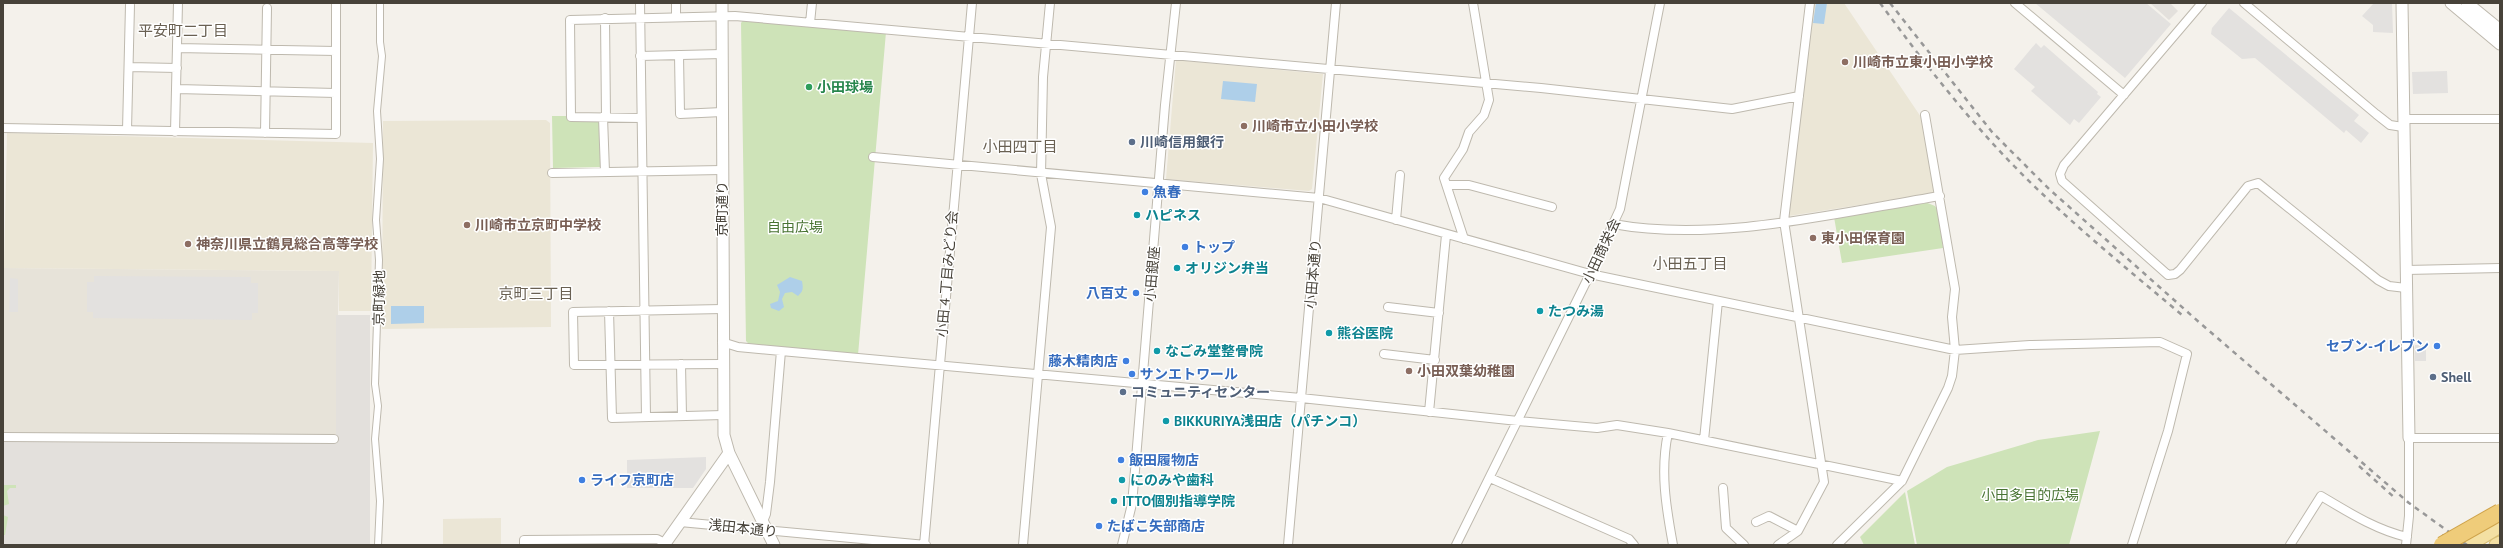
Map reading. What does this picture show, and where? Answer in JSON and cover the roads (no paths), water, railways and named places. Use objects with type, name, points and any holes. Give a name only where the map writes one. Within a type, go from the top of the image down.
[{"type":"highway","points":[[2442,545],[2500,512]]},
{"type":"main road","points":[[2472,543],[2500,526]]},
{"type":"main road","points":[[2496,545],[2500,543]]},
{"type":"street","points":[[176,132],[178,3]]},
{"type":"street","points":[[3,128],[336,134],[336,3]]},
{"type":"street","name":"京町緑地","points":[[378,545],[380,501],[375,439],[378,406],[375,384],[379,260],[376,220],[380,159],[377,111],[382,56],[380,42],[380,3]]},
{"type":"street","points":[[640,3],[641,172],[646,417]]},
{"type":"street","points":[[676,3],[676,16]]},
{"type":"street","name":"京町通り","points":[[722,3],[722,364],[724,435],[729,453],[774,545]]},
{"type":"street","points":[[810,23],[812,3]]},
{"type":"street","name":"小田 4 丁目みどり会","points":[[924,545],[972,3]]},
{"type":"street","points":[[1023,545],[1051,227],[1041,174],[1046,44],[1050,3]]},
{"type":"street","name":"小田銀座","points":[[1122,545],[1132,504],[1176,3]]},
{"type":"street","name":"小田本通り","points":[[1288,545],[1320,198],[1336,3]]},
{"type":"street","points":[[1464,239],[1444,178],[1463,149],[1469,132],[1484,115],[1489,100],[1488,84],[1472,3]]},
{"type":"street","name":"小田商栄会","points":[[1456,545],[1590,274],[1613,224],[1626,183],[1629,156],[1660,3]]},
{"type":"street","points":[[1778,545],[1798,531],[1824,482],[1823,465],[1784,221],[1810,3]]},
{"type":"street","points":[[2015,3],[2124,96]]},
{"type":"street","points":[[2202,3],[2064,165],[2060,178],[2168,275],[2175,274],[2180,270],[2248,186],[2258,183],[2378,280],[2389,286],[2406,288]]},
{"type":"street","points":[[2244,3],[2376,114],[2390,124],[2500,119]]},
{"type":"street","points":[[2290,545],[2321,496],[2363,520],[2407,541],[2409,438],[2402,3]]},
{"type":"street","points":[[2451,3],[2500,44]]},
{"type":"street","points":[[2467,3],[2499,25]]},
{"type":"street","points":[[127,130],[130,5]]},
{"type":"street","points":[[265,133],[268,8]]},
{"type":"street","points":[[641,118],[571,117],[570,20],[722,15],[1330,69],[1640,98],[1732,109],[1799,96]]},
{"type":"street","points":[[605,18],[605,172]]},
{"type":"street","points":[[177,48],[336,51]]},
{"type":"street","points":[[640,56],[722,54]]},
{"type":"street","points":[[679,55],[680,114],[722,112]]},
{"type":"street","points":[[128,67],[177,68]]},
{"type":"street","points":[[176,89],[336,93]]},
{"type":"street","points":[[1837,545],[1902,481],[1948,388],[1952,376],[1955,350],[1952,317],[1955,289],[1925,115]]},
{"type":"street","points":[[873,157],[1041,174],[1320,198],[1446,235],[1590,274],[1798,316],[1955,350],[2030,345],[2160,342],[2187,354],[2168,431],[2132,545]]},
{"type":"street","points":[[552,173],[722,170]]},
{"type":"street","points":[[1396,220],[1400,175]]},
{"type":"street","points":[[1447,186],[1469,185],[1552,207]]},
{"type":"street","points":[[1613,224],[1640,229],[1746,228],[1940,196]]},
{"type":"street","points":[[1429,412],[1446,235]]},
{"type":"street","points":[[2406,270],[2500,268]]},
{"type":"street","points":[[1704,440],[1718,301]]},
{"type":"street","points":[[1388,307],[1439,313]]},
{"type":"street","points":[[722,309],[573,312],[574,365],[722,364]]},
{"type":"street","points":[[609,311],[612,418],[723,415]]},
{"type":"street","points":[[722,342],[738,346],[782,351],[1142,385],[1301,398],[1518,421],[1597,428],[1616,424],[1704,440],[1902,481]]},
{"type":"street","points":[[764,527],[770,482],[782,351]]},
{"type":"street","points":[[1384,354],[1434,360]]},
{"type":"street","points":[[681,364],[682,416]]},
{"type":"street","points":[[1668,433],[1665,448],[1664,494],[1673,545]]},
{"type":"street","points":[[3,437],[334,438]]},
{"type":"street","points":[[2409,438],[2500,438]]},
{"type":"street","points":[[524,545],[524,540],[552,542],[608,542],[657,539],[665,544],[729,453]]},
{"type":"street","points":[[1490,478],[1629,539],[1634,545]]},
{"type":"street","points":[[1722,488],[1726,528],[1744,545]]},
{"type":"street","points":[[1756,522],[1769,516],[1798,531]]},
{"type":"street","name":"浅田本通り","points":[[680,522],[764,527],[924,545]]},
{"type":"water","points":[[1816,3],[1827,3],[1824,24],[1813,23]]},
{"type":"water","points":[[1223,81],[1257,84],[1255,102],[1221,99]]},
{"type":"water","points":[[790,277],[802,281],[802,291],[798,296],[792,292],[785,293],[782,299],[784,307],[779,311],[771,308],[770,304],[778,301],[780,292],[777,285]]},
{"type":"water","points":[[391,306],[424,306],[424,323],[391,324]]},
{"type":"railway","points":[[1880,3],[1944,87],[2015,167],[2076,224],[2182,315]]},
{"type":"railway","points":[[1890,3],[1992,132],[2049,189],[2200,323],[2409,503],[2467,545]]},
{"type":"railway","points":[[2359,466],[2395,498]]},
{"type":"railway","points":[[2442,535],[2455,545]]},
{"type":"place","name":"川崎市立東小田小学校","points":[[1845,62]]},
{"type":"place","name":"小田球場","points":[[809,87]]},
{"type":"place","name":"川崎市立小田小学校","points":[[1244,126]]},
{"type":"place","name":"川崎信用銀行","points":[[1132,142]]},
{"type":"place","name":"魚春","points":[[1145,192]]},
{"type":"place","name":"ハピネス","points":[[1137,215]]},
{"type":"place","name":"川崎市立京町中学校","points":[[467,225]]},
{"type":"place","name":"東小田保育園","points":[[1813,238]]},
{"type":"place","name":"神奈川県立鶴見総合高等学校","points":[[188,244]]},
{"type":"place","name":"トップ","points":[[1185,247]]},
{"type":"place","name":"オリジン弁当","points":[[1177,268]]},
{"type":"place","name":"八百丈","points":[[1136,293]]},
{"type":"place","name":"たつみ湯","points":[[1540,311]]},
{"type":"place","name":"熊谷医院","points":[[1329,333]]},
{"type":"place","name":"セブン-イレブン","points":[[2437,346]]},
{"type":"place","name":"なごみ堂整骨院","points":[[1157,351]]},
{"type":"place","name":"藤木精肉店","points":[[1126,361]]},
{"type":"place","name":"小田双葉幼稚園","points":[[1409,371]]},
{"type":"place","name":"サンエトワール","points":[[1132,374]]},
{"type":"place","name":"Shell","points":[[2433,377]]},
{"type":"place","name":"コミュニティセンター","points":[[1123,392]]},
{"type":"place","name":"BIKKURIYA浅田店（パチンコ）","points":[[1166,421]]},
{"type":"place","name":"飯田履物店","points":[[1121,460]]},
{"type":"place","name":"ライフ京町店","points":[[582,480]]},
{"type":"place","name":"にのみや歯科","points":[[1122,480]]},
{"type":"place","name":"ITTO個別指導学院","points":[[1114,501]]},
{"type":"place","name":"たばこ矢部商店","points":[[1099,526]]},
{"type":"district","name":"平安町二丁目","points":[[183,30]]},
{"type":"district","name":"小田四丁目","points":[[1020,146]]},
{"type":"district","name":"小田五丁目","points":[[1690,263]]},
{"type":"district","name":"京町三丁目","points":[[536,293]]},
{"type":"park label","name":"自由広場","points":[[795,227]]},
{"type":"park label","name":"小田多目的広場","points":[[2030,495]]}]
